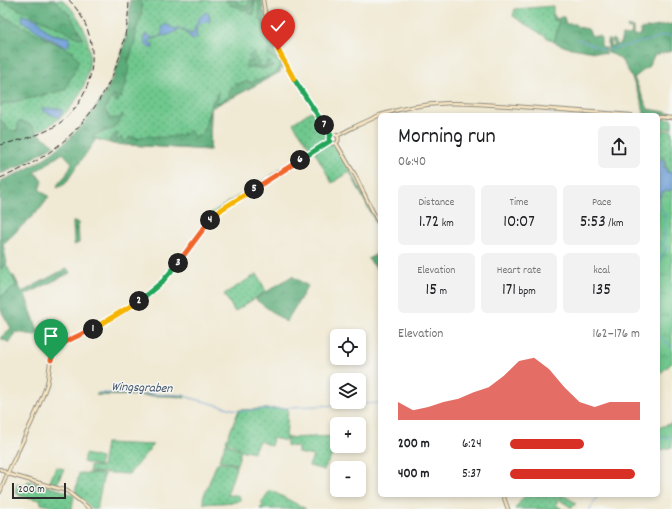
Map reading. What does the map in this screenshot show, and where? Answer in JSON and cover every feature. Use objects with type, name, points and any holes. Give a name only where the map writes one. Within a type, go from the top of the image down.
[{"type":"main road","points":[[263,0],[267,24],[278,50],[287,67],[331,135],[329,138],[330,141]]},
{"type":"main road","points":[[388,113],[424,104],[456,102],[603,113]]},
{"type":"main road","points":[[331,135],[337,136],[378,116]]},
{"type":"main road","points":[[660,117],[672,118]]},
{"type":"main road","points":[[337,136],[338,140],[336,143],[355,176],[378,222]]},
{"type":"main road","points":[[330,141],[332,143],[336,143]]},
{"type":"main road","points":[[0,492],[47,384],[51,360],[55,351],[60,345],[136,304],[165,278],[189,250],[206,224],[222,209],[330,141]]},
{"type":"main road","points":[[0,469],[7,473],[61,488],[74,495],[90,509]]},
{"type":"main road","points":[[504,497],[508,509]]},
{"type":"green space","points":[[0,0],[63,0],[77,17],[86,35],[89,54],[88,73],[81,91],[70,108],[55,121],[36,132],[31,125],[20,122],[18,125],[18,131],[9,130],[0,119],[0,105],[65,90],[73,52],[0,15]]},
{"type":"green space","points":[[0,0],[54,0],[70,15],[83,39],[77,37]]},
{"type":"green space","points":[[130,0],[140,0],[142,8],[141,18],[136,29],[135,42],[128,61],[129,68],[126,79],[127,82],[121,98],[113,95],[112,96],[119,100],[115,102],[111,98],[105,109],[110,117],[109,121],[112,118],[120,118],[122,114],[124,116],[112,129],[93,135],[96,139],[65,184],[57,188],[58,184],[66,175],[72,163],[63,153],[35,172],[43,182],[39,189],[49,197],[41,208],[3,244],[7,263],[0,269],[0,181],[28,168],[53,152],[75,133],[94,111],[109,86],[120,59],[127,30]]},
{"type":"green space","points":[[138,0],[261,0],[261,11],[265,25],[266,24],[284,68],[280,69],[280,72],[211,108],[210,150],[113,144],[96,139],[87,130],[109,101],[125,70],[131,54],[135,36],[138,19]]},
{"type":"green space","points":[[226,0],[235,0],[239,4],[247,7],[249,3],[248,0],[254,0],[253,5],[249,9],[243,10],[236,6],[232,6]]},
{"type":"green space","points":[[255,0],[253,15],[248,13]]},
{"type":"green space","points":[[258,0],[262,0],[266,24],[265,26],[284,68],[280,69],[280,72],[230,99],[229,92],[235,84],[247,81],[252,83],[256,79],[259,80],[276,72],[280,66],[280,63],[268,55],[268,42],[262,21],[260,20]]},
{"type":"green space","points":[[553,6],[553,20],[559,21],[554,42],[513,16],[515,9]]},
{"type":"green space","points":[[553,14],[557,19],[564,17],[566,24],[575,24],[578,27],[588,29],[592,36],[599,36],[601,38],[601,46],[606,48],[606,54],[566,47],[554,42],[559,21],[553,20]]},
{"type":"green space","points":[[0,15],[73,52],[79,61],[65,90],[0,105]]},
{"type":"green space","points":[[672,24],[672,51],[654,55],[650,65],[634,78],[648,109],[672,113],[672,116],[660,115],[660,113],[644,113],[638,93],[624,63],[619,58],[608,53],[608,39],[610,41],[610,46],[614,46],[611,40],[613,39],[620,45],[622,35],[629,36],[632,33],[631,28],[628,29],[627,26],[633,28],[633,36],[641,35],[641,29]]},
{"type":"green space","points":[[255,52],[255,58],[258,60],[259,66],[266,66],[266,62],[269,61],[273,66],[264,69],[250,67],[246,68],[245,65],[248,63],[247,61],[253,61],[248,57]]},
{"type":"green space","points":[[218,92],[218,103],[227,97],[228,99],[211,108],[210,150],[113,144],[108,140],[116,133],[118,134],[116,138],[117,141],[121,137],[123,142],[129,139],[129,137],[139,139],[144,136],[170,137],[178,135],[181,137],[183,133],[186,134],[189,130],[194,137],[200,136],[203,133],[212,102]]},
{"type":"green space","points":[[311,111],[327,135],[326,139],[311,150],[328,139],[278,172],[277,171],[311,149],[293,123]]},
{"type":"green space","points":[[661,118],[672,119],[672,128],[661,129]]},
{"type":"green space","points":[[0,119],[12,131],[18,131],[18,123],[20,121],[31,125],[36,132],[54,145],[22,165],[0,174]]},
{"type":"green space","points":[[672,130],[672,173],[667,172],[660,160],[660,131]]},
{"type":"green space","points":[[328,144],[336,145],[351,171],[332,183],[315,152]]},
{"type":"green space","points":[[660,156],[664,157],[668,172],[672,173],[672,363],[660,373]]},
{"type":"green space","points":[[277,172],[224,206],[206,222],[203,221],[211,213]]},
{"type":"green space","points":[[350,172],[352,173],[378,224],[378,227]]},
{"type":"green space","points":[[73,222],[78,222],[79,243],[74,245]]},
{"type":"green space","points":[[378,253],[378,270],[368,259]]},
{"type":"green space","points":[[6,264],[17,286],[0,297],[0,269]]},
{"type":"green space","points":[[67,268],[70,273],[25,295],[39,333],[35,335],[15,332],[10,343],[0,338],[11,328],[0,309],[0,297],[17,286],[12,276],[14,276],[22,292]]},
{"type":"green space","points":[[257,274],[266,291],[235,312],[224,294]]},
{"type":"green space","points":[[292,276],[308,286],[286,322],[255,299]]},
{"type":"green space","points":[[96,395],[184,396],[185,398],[174,396]]},
{"type":"green space","points":[[288,408],[286,441],[273,438],[271,446],[259,441],[253,453],[247,450],[245,452],[226,441],[239,410]]},
{"type":"green space","points":[[672,423],[672,447],[660,450],[660,427]]},
{"type":"green space","points":[[330,436],[330,453],[333,453],[324,470],[309,466],[313,456],[298,453],[298,447],[287,446],[287,438]]},
{"type":"green space","points":[[106,443],[153,445],[129,474],[89,472],[90,466],[102,467]]},
{"type":"green space","points":[[226,443],[241,451],[237,464],[219,460]]},
{"type":"green space","points":[[85,454],[101,458],[99,466],[83,462]]},
{"type":"green space","points":[[220,462],[237,465],[227,495],[237,495],[241,499],[236,502],[204,504],[203,498],[217,463]]},
{"type":"green space","points":[[56,467],[64,469],[56,486],[49,484]]},
{"type":"green space","points":[[79,473],[104,474],[97,509],[93,509],[75,493]]},
{"type":"green space","points":[[28,481],[64,491],[74,496],[72,509],[63,509],[41,504],[41,500],[19,496],[20,495],[15,493],[17,484],[25,486]]},
{"type":"green space","points":[[270,490],[306,509],[260,509],[263,505],[261,503]]},
{"type":"green space","points":[[524,497],[566,497],[576,503],[572,508],[558,499],[556,505],[562,509],[515,509]]},
{"type":"water","points":[[206,12],[209,14],[210,22],[200,23],[196,30],[197,37],[195,39],[192,40],[183,30],[178,30],[170,35],[158,37],[162,34],[162,28],[166,24],[175,29],[184,29],[192,34],[200,17]]},
{"type":"water","points":[[23,15],[38,20],[44,28],[52,34],[69,37],[69,44],[67,46],[63,46],[40,33],[23,21]]},
{"type":"water","points":[[148,34],[152,38],[156,38],[149,40],[148,42],[153,44],[153,48],[149,48],[145,44],[144,36]]},
{"type":"water","points":[[42,108],[61,109],[61,116],[58,117],[43,111]]},
{"type":"water","points":[[660,159],[664,160],[665,163],[663,167],[666,167],[667,172],[672,173],[672,190],[661,193],[660,196]]},
{"type":"waterway","points":[[608,50],[659,38],[660,36],[672,35]]},
{"type":"waterway","points":[[577,39],[605,50]]},
{"type":"waterway","name":"Wingsgraben","points":[[660,208],[666,216],[663,235],[665,240],[663,241],[662,245],[667,247],[667,249],[664,249],[665,253],[662,255],[660,263]]},
{"type":"waterway","points":[[660,336],[672,348]]},
{"type":"waterway","name":"Wingsgraben","points":[[98,393],[186,396]]},
{"type":"waterway","name":"Wingsgraben","points":[[187,397],[236,410]]},
{"type":"waterway","name":"Wingsgraben","points":[[366,404],[378,403]]},
{"type":"waterway","name":"Wingsgraben","points":[[290,407],[330,405]]},
{"type":"waterway","name":"Wingsgraben","points":[[238,411],[288,408]]},
{"type":"waterway","points":[[660,439],[672,437]]},
{"type":"waterway","points":[[590,509],[597,497]]},
{"type":"railway","points":[[0,145],[30,137],[57,125],[71,113],[82,98],[92,65],[92,48],[88,31],[80,15],[69,0]]},
{"type":"railway","points":[[0,178],[28,166],[52,150],[74,131],[93,110],[108,85],[119,59],[126,30],[129,0]]},
{"type":"route","points":[[51,360],[52,356],[60,345],[96,327],[136,304],[162,282],[189,250],[206,224],[214,215],[330,141],[329,138],[331,135],[287,67],[278,50]]}]
